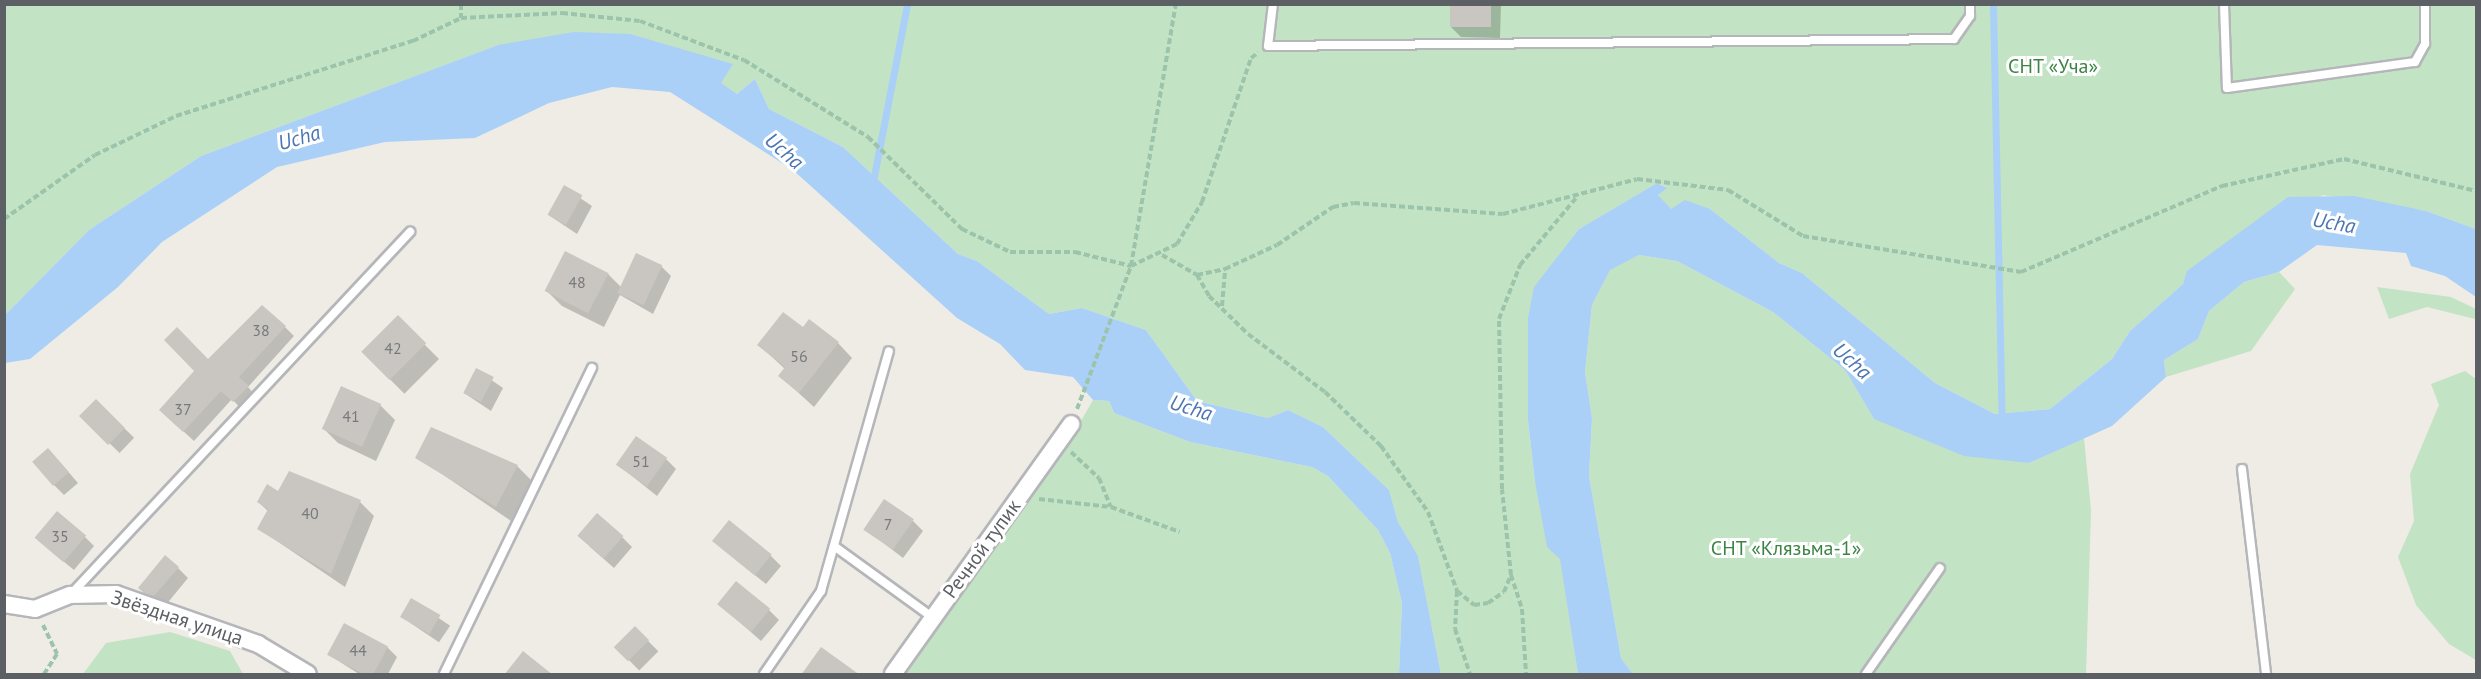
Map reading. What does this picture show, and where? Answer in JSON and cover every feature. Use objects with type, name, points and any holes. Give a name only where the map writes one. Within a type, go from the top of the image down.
[{"type":"street","name":"Речной тупик","points":[[893,675],[1071,424]]},
{"type":"street","name":"Звёздная улица","points":[[35,609],[70,595],[116,594],[258,644],[308,675]]},
{"type":"street","points":[[4,604],[35,609]]},
{"type":"lane","points":[[1273,4],[1268,46],[1954,39],[1970,16],[1970,4]]},
{"type":"lane","points":[[2224,4],[2227,88],[2415,62],[2425,44],[2426,4]]},
{"type":"lane","points":[[70,595],[410,232]]},
{"type":"lane","points":[[764,675],[821,591],[889,351]]},
{"type":"lane","points":[[444,675],[592,368]]},
{"type":"lane","points":[[2242,469],[2266,675]]},
{"type":"lane","points":[[834,546],[932,617]]},
{"type":"lane","points":[[1866,675],[1940,568]]},
{"type":"path","points":[[461,4],[461,18]]},
{"type":"path","points":[[1071,424],[1131,266],[1176,4]]},
{"type":"path","points":[[4,219],[94,155],[176,116],[413,41],[461,18],[561,13],[629,20],[712,48],[809,96],[868,137],[962,229],[1010,252],[1075,252],[1131,266],[1162,255],[1177,243],[1202,202],[1251,58],[1268,46]]},
{"type":"path","points":[[1197,275],[1225,269],[1277,245],[1332,207],[1354,203],[1503,214],[1577,197],[1604,184],[1637,179],[1728,189],[1803,236],[1982,270],[2021,272],[2222,186],[2344,159],[2476,191]]},
{"type":"path","points":[[1526,675],[1522,609],[1511,575],[1502,489],[1499,319],[1520,265],[1577,197]]},
{"type":"path","points":[[1162,255],[1197,275],[1222,306],[1381,446],[1428,512],[1457,591],[1455,629],[1470,675]]},
{"type":"path","points":[[1222,306],[1225,269]]},
{"type":"path","points":[[1059,442],[1099,478],[1111,507]]},
{"type":"path","points":[[1020,497],[1111,507],[1180,532]]},
{"type":"path","points":[[1457,591],[1474,604],[1488,603],[1504,592],[1511,575]]},
{"type":"path","points":[[35,609],[57,654],[44,675]]},
{"type":"green space","name":"СНТ «Уча»","points":[[4,5],[2476,5],[2476,229],[2426,211],[2323,195],[2188,271],[2183,284],[2130,331],[2112,359],[2050,409],[1995,414],[1935,383],[1802,273],[1779,263],[1710,209],[1671,210],[1658,195],[1666,187],[1657,183],[1579,229],[1535,287],[1528,317],[1528,420],[1535,482],[1561,559],[1578,674],[1441,674],[1418,557],[1398,522],[1389,490],[1323,427],[1288,410],[1268,418],[1197,401],[1146,330],[1082,308],[1049,314],[977,261],[958,254],[843,147],[769,109],[755,79],[737,94],[720,83],[732,65],[498,45],[201,156],[89,230],[5,315]]},
{"type":"green space","name":"СНТ «Клязьма-1»","points":[[1639,255],[1677,261],[1773,312],[1845,370],[1874,419],[2029,463],[2084,438],[2091,510],[2086,674],[1633,674],[1621,658],[1589,476],[1592,418],[1585,372],[1592,305],[1610,269]]},
{"type":"green space","points":[[2279,272],[2295,289],[2251,351],[2166,377],[2164,360],[2198,339],[2209,311],[2244,282]]},
{"type":"green space","points":[[2377,287],[2451,297],[2476,309],[2476,328],[2475,319],[2427,307],[2389,319]]},
{"type":"green space","points":[[2465,371],[2476,379],[2476,660],[2449,644],[2416,605],[2398,557],[2414,521],[2410,474],[2439,405],[2431,384]]},
{"type":"green space","points":[[1093,400],[1109,401],[1114,413],[1190,442],[1312,467],[1328,476],[1378,530],[1390,553],[1402,603],[1399,674],[906,674],[1066,447]]},
{"type":"green space","points":[[170,632],[230,651],[243,674],[83,674],[106,643]]},
{"type":"water","name":"Ucha","points":[[574,32],[630,34],[733,64],[721,83],[737,94],[755,79],[769,109],[843,147],[958,254],[977,261],[1049,314],[1082,308],[1146,330],[1197,401],[1268,418],[1288,410],[1323,427],[1389,490],[1398,522],[1418,556],[1441,674],[1399,674],[1402,603],[1390,553],[1378,530],[1328,476],[1312,467],[1190,442],[1114,413],[1109,401],[1093,400],[1073,377],[1025,370],[1000,344],[957,318],[793,170],[670,92],[612,87],[549,103],[475,138],[385,142],[277,167],[162,242],[118,287],[30,359],[5,363],[5,315],[89,230],[201,156],[498,45]]},
{"type":"water","name":"Ucha","points":[[1657,183],[1667,188],[1658,195],[1671,209],[1685,200],[1710,209],[1779,263],[1802,273],[1935,383],[1995,414],[2050,409],[2112,359],[2130,331],[2183,284],[2187,271],[2288,197],[2354,196],[2426,211],[2476,229],[2476,297],[2445,276],[2411,266],[2406,253],[2317,245],[2279,272],[2244,282],[2209,311],[2198,339],[2164,360],[2166,377],[2112,426],[2029,463],[1964,456],[1874,419],[1845,370],[1773,312],[1677,261],[1639,255],[1610,270],[1592,305],[1585,372],[1592,418],[1589,476],[1621,658],[1633,674],[1578,674],[1560,559],[1547,547],[1535,482],[1528,420],[1528,317],[1534,287],[1579,229]]},
{"type":"building","points":[[1450,4],[1491,4],[1491,27],[1450,27]]},
{"type":"building","points":[[564,185],[582,195],[566,225],[548,215]]},
{"type":"building","points":[[565,251],[609,273],[588,313],[545,291]]},
{"type":"building","points":[[636,253],[662,265],[644,305],[617,293]]},
{"type":"building","points":[[262,305],[286,326],[239,377],[249,386],[233,402],[221,391],[183,432],[159,410],[194,371],[164,340],[177,327],[208,359]]},
{"type":"building","points":[[783,312],[803,327],[809,319],[839,342],[799,393],[778,376],[785,367],[757,345]]},
{"type":"building","points":[[398,315],[426,343],[390,380],[361,352]]},
{"type":"building","points":[[476,368],[494,377],[481,402],[463,393]]},
{"type":"building","points":[[341,386],[381,404],[362,447],[322,429]]},
{"type":"building","points":[[96,399],[125,428],[108,445],[79,416]]},
{"type":"building","points":[[431,427],[518,465],[496,507],[415,458]]},
{"type":"building","points":[[636,436],[667,458],[647,486],[616,465]]},
{"type":"building","points":[[48,448],[69,472],[53,486],[32,462]]},
{"type":"building","points":[[289,471],[361,500],[331,574],[257,529],[268,509],[257,502],[267,484],[278,491]]},
{"type":"building","points":[[884,499],[914,519],[893,550],[863,530]]},
{"type":"building","points":[[57,511],[86,535],[64,562],[35,538]]},
{"type":"building","points":[[597,513],[623,536],[604,559],[577,536]]},
{"type":"building","points":[[729,520],[772,555],[755,576],[712,541]]},
{"type":"building","points":[[165,555],[179,567],[154,596],[144,593],[138,588]]},
{"type":"building","points":[[736,581],[770,609],[751,632],[717,604]]},
{"type":"building","points":[[411,598],[440,615],[429,634],[400,617]]},
{"type":"building","points":[[344,623],[388,646],[374,674],[363,674],[327,655]]},
{"type":"building","points":[[635,626],[649,640],[628,661],[614,647]]},
{"type":"building","points":[[821,647],[860,675],[801,675]]},
{"type":"building","points":[[523,651],[553,675],[504,675]]},
{"type":"waterway","points":[[874,176],[907,4]]},
{"type":"waterway","points":[[1993,4],[2002,422]]}]
